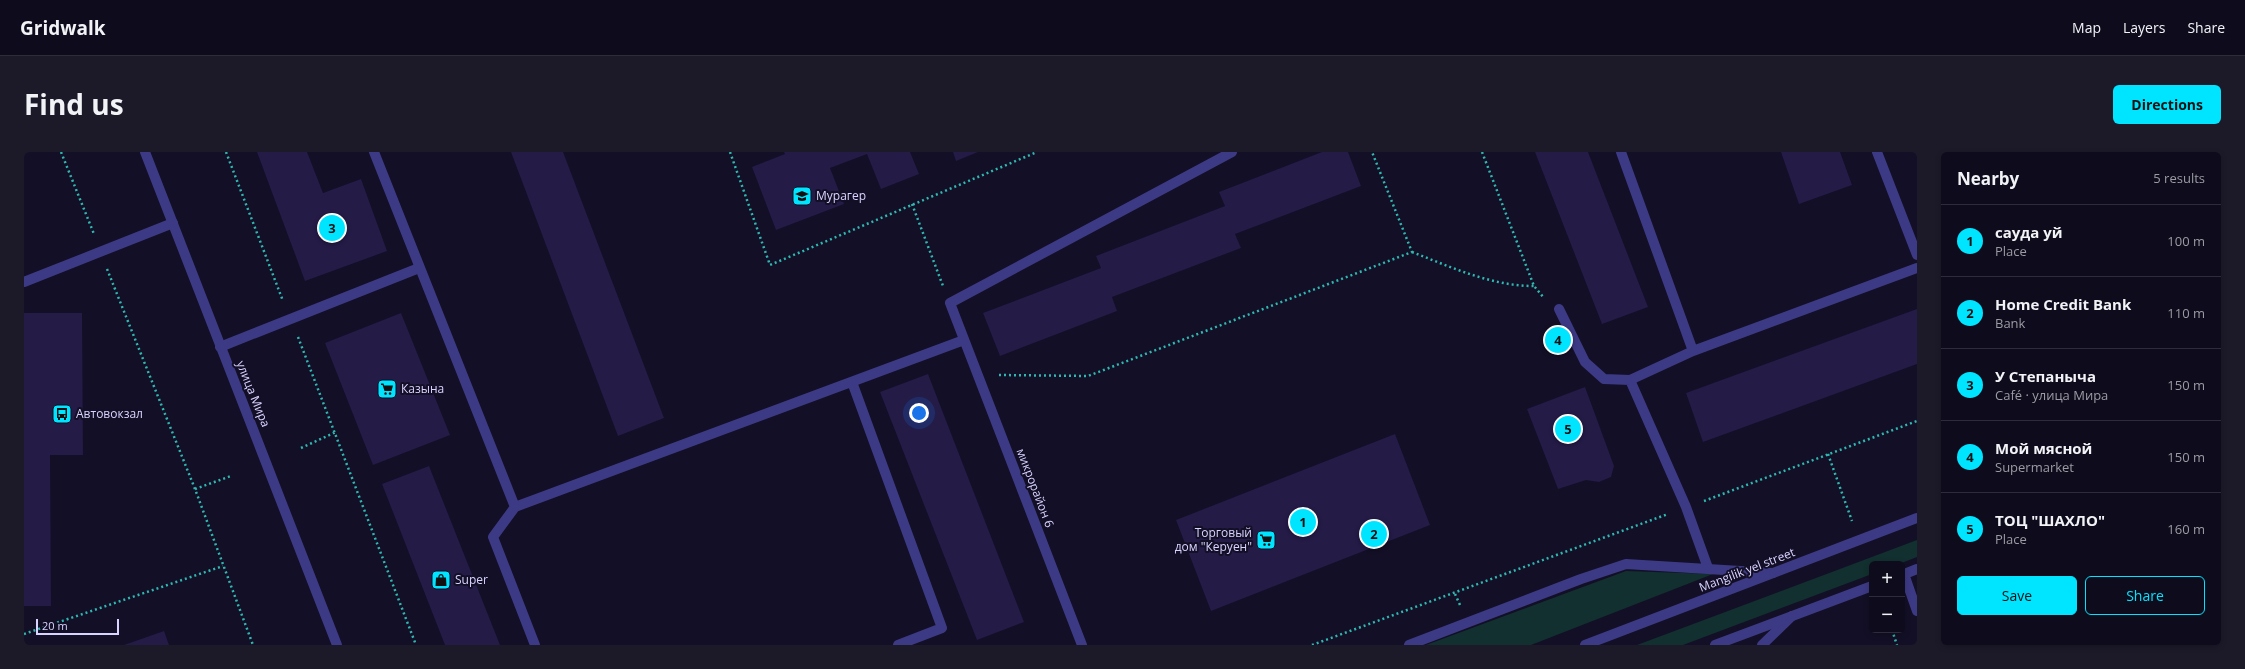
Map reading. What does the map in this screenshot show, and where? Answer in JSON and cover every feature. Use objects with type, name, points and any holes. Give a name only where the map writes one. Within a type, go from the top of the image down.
[{"type":"street","name":"улица Мира","points":[[145,152],[220,347],[276,485],[337,645]]},
{"type":"street","points":[[374,152],[515,507]]},
{"type":"street","points":[[950,303],[1232,152]]},
{"type":"street","points":[[1621,152],[1693,351]]},
{"type":"street","points":[[1877,152],[1917,255]]},
{"type":"street","points":[[24,282],[173,223]]},
{"type":"street","points":[[220,347],[419,268]]},
{"type":"street","points":[[1559,309],[1585,362],[1604,379],[1630,380],[1693,351],[1917,268]]},
{"type":"street","name":"микрорайон 6","points":[[950,303],[1082,645]]},
{"type":"street","points":[[535,645],[493,537],[515,507],[964,340]]},
{"type":"street","points":[[1630,380],[1686,507],[1708,568]]},
{"type":"street","points":[[852,382],[942,628],[898,645]]},
{"type":"street","name":"Mangilik yel street","points":[[1585,645],[1775,574],[1917,518]]},
{"type":"street","points":[[1408,645],[1581,579],[1626,564],[1708,568],[1775,574]]},
{"type":"street","points":[[1905,573],[1917,569]]},
{"type":"street","points":[[1905,579],[1917,611]]},
{"type":"street","points":[[1715,645],[1869,587]]},
{"type":"street","points":[[1762,645],[1793,615]]},
{"type":"path","points":[[62,152],[195,489],[253,645]]},
{"type":"path","points":[[226,152],[336,432],[416,645]]},
{"type":"path","points":[[730,152],[770,265],[1037,152]]},
{"type":"path","points":[[1372,152],[1412,252]]},
{"type":"path","points":[[1482,152],[1534,286],[1543,298],[1559,309]]},
{"type":"path","points":[[912,204],[950,303]]},
{"type":"path","points":[[978,374],[1088,376],[1412,252],[1470,275],[1520,286],[1534,286]]},
{"type":"path","points":[[1312,645],[1917,421]]},
{"type":"path","points":[[301,448],[336,432]]},
{"type":"path","points":[[1828,454],[1859,541]]},
{"type":"path","points":[[195,489],[231,476]]},
{"type":"path","points":[[24,634],[223,566]]},
{"type":"path","points":[[1893,633],[1897,645]]},
{"type":"green space","points":[[1917,540],[1917,557],[1905,562],[1869,561],[1869,575],[1683,645],[1637,645]]},
{"type":"green space","points":[[1626,571],[1713,574],[1531,645],[1426,645]]},
{"type":"building","points":[[257,152],[307,152],[323,193],[361,179],[387,251],[305,281]]},
{"type":"building","points":[[511,152],[563,152],[664,418],[618,436]]},
{"type":"building","name":"Мурагер","points":[[784,152],[910,152],[919,174],[881,189],[867,154],[830,168],[844,204],[776,230],[752,167],[785,154]]},
{"type":"building","points":[[953,152],[978,152],[956,161]]},
{"type":"building","points":[[1322,152],[1348,152],[1361,186],[1235,234],[1241,248],[1112,297],[1117,311],[1000,356],[983,313],[1101,268],[1096,256],[1225,206],[1219,192]]},
{"type":"building","points":[[1535,152],[1588,152],[1648,307],[1602,324]]},
{"type":"building","points":[[1781,152],[1840,152],[1852,185],[1799,204]]},
{"type":"building","points":[[1917,309],[1917,364],[1703,442],[1686,393]]},
{"type":"building","points":[[24,313],[82,313],[83,455],[50,455],[51,606],[24,606]]},
{"type":"building","name":"Казына","points":[[401,313],[450,435],[373,465],[325,343]]},
{"type":"building","points":[[928,374],[1024,622],[977,640],[880,392]]},
{"type":"building","points":[[1585,387],[1614,466],[1611,477],[1599,482],[1586,480],[1558,489],[1527,409]]},
{"type":"building","points":[[1395,434],[1430,525],[1211,611],[1176,520]]},
{"type":"building","points":[[429,466],[500,645],[445,645],[382,484]]},
{"type":"building","points":[[164,631],[169,645],[124,645]]},
{"type":"place","name":"Мурагер","points":[[802,196]]},
{"type":"place","name":"У Степаныча","points":[[332,228]]},
{"type":"place","name":"Мой мясной","points":[[1558,340]]},
{"type":"place","name":"Казына","points":[[387,389]]},
{"type":"place","name":"Автовокзал","points":[[62,414]]},
{"type":"place","name":"ТОЦ \"ШАХЛО\"","points":[[1568,429]]},
{"type":"place","name":"сауда уй","points":[[1303,522]]},
{"type":"place","name":"Home Credit Bank","points":[[1374,534]]},
{"type":"place","name":"Торговый дом \"Керуен\"","points":[[1266,540]]},
{"type":"place","name":"Super","points":[[441,580]]}]
